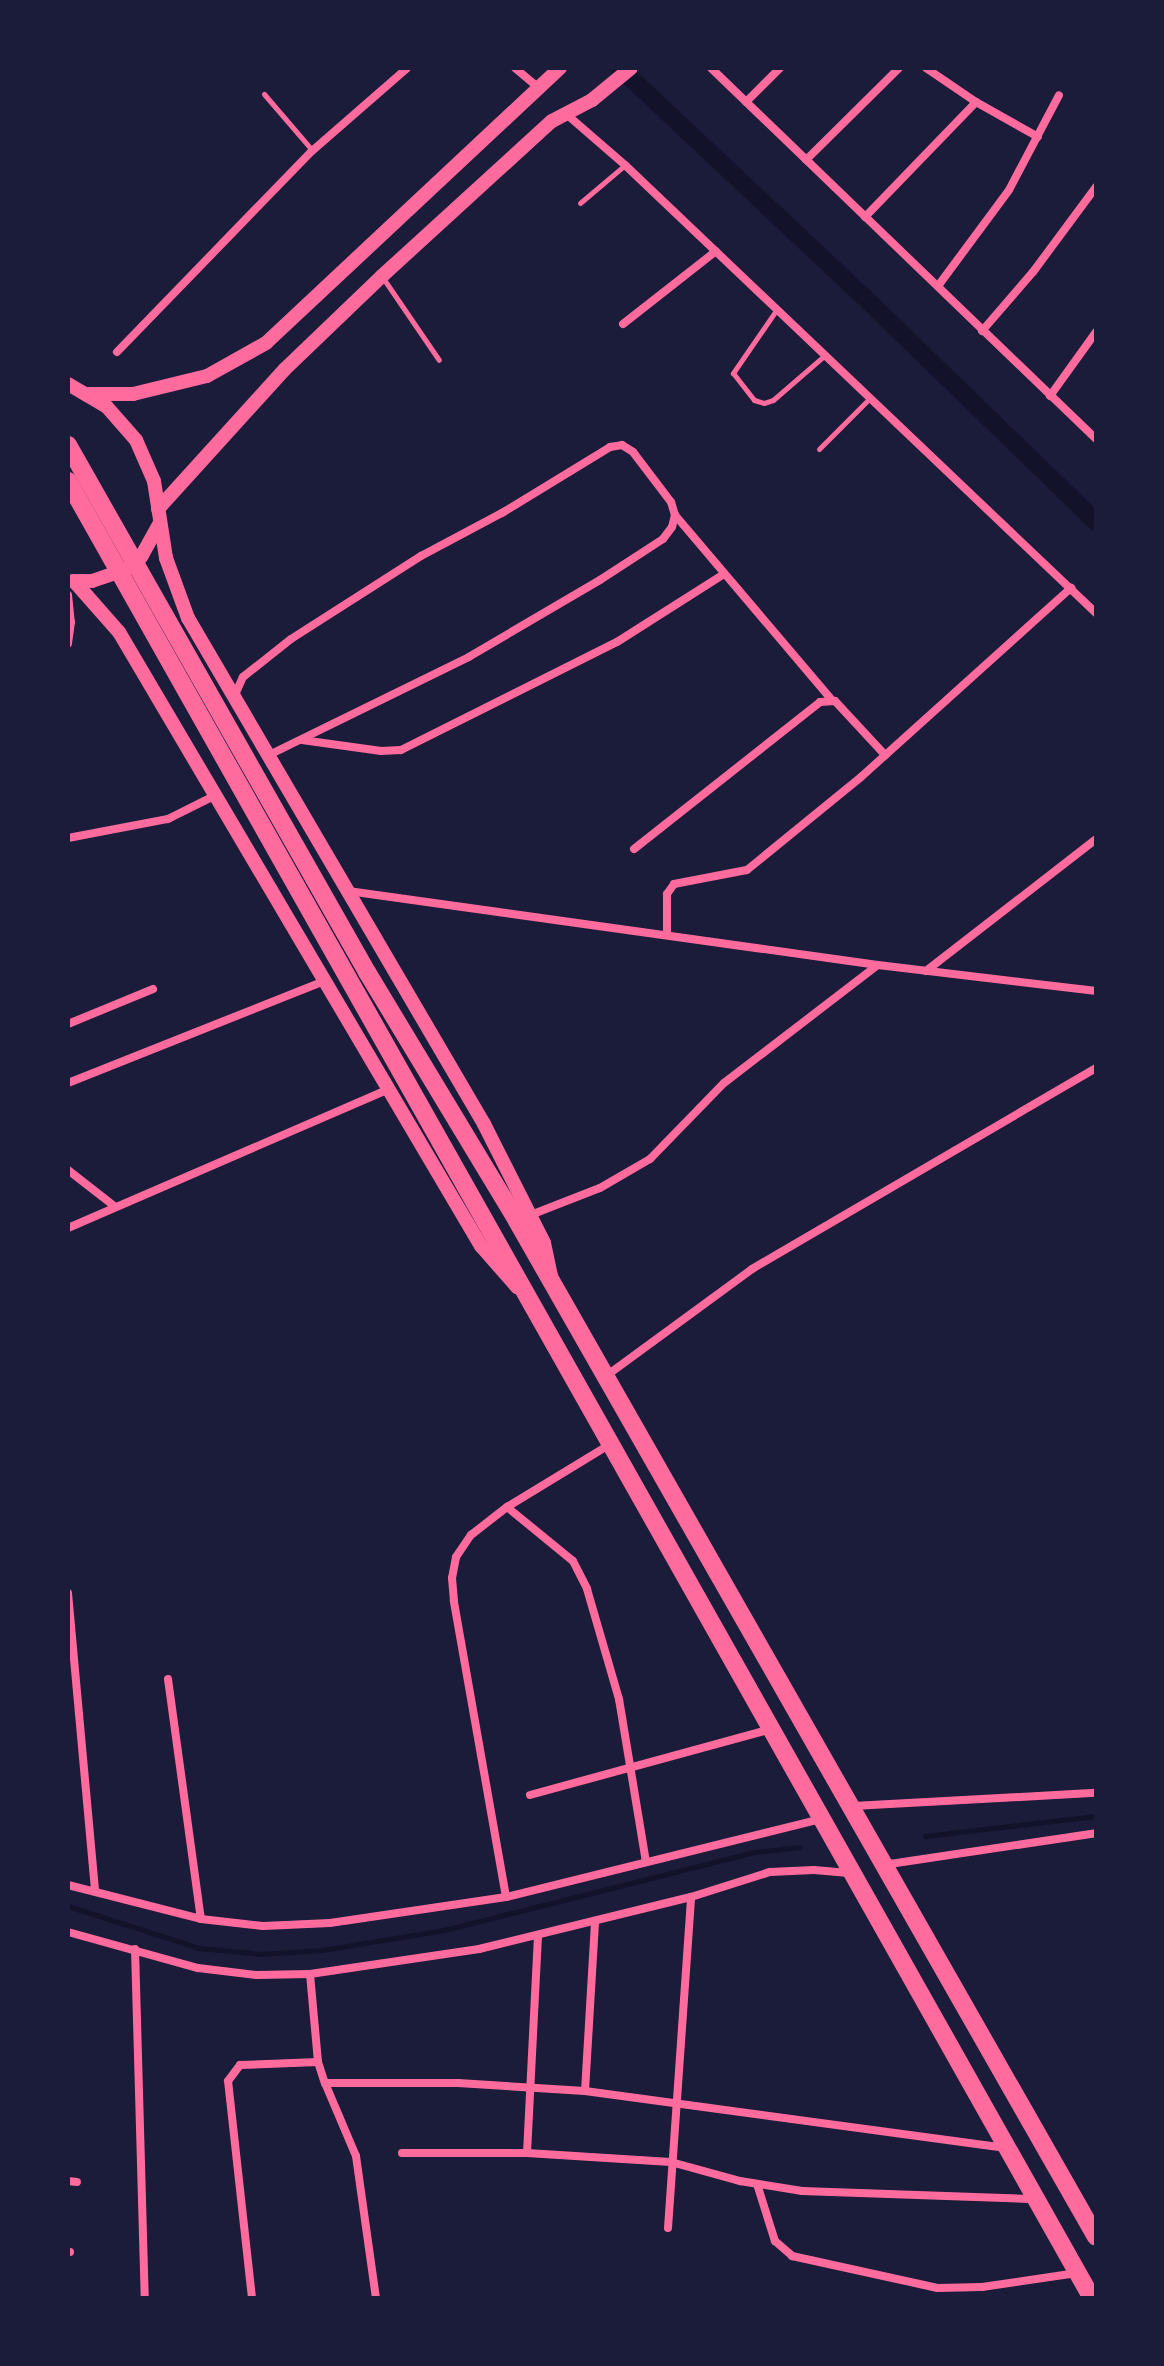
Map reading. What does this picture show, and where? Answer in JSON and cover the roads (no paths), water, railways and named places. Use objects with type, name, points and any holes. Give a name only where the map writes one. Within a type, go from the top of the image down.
[{"type":"highway","points":[[68,445],[367,972],[494,1184],[524,1218],[552,1283],[1096,2237]]},
{"type":"highway","points":[[68,481],[473,1194],[609,1445],[773,1728],[1092,2298]]},
{"type":"street","points":[[117,352],[312,151],[407,68]]},
{"type":"street","points":[[515,68],[539,88]]},
{"type":"street","points":[[70,585],[101,579],[126,569],[146,549],[159,517],[285,369],[382,276],[564,113],[592,100],[631,68]]},
{"type":"street","points":[[711,68],[1096,439]]},
{"type":"street","points":[[746,102],[780,68]]},
{"type":"street","points":[[806,160],[899,68]]},
{"type":"street","points":[[926,68],[976,102],[1038,137]]},
{"type":"street","points":[[88,394],[133,394],[207,376],[266,343],[558,70]]},
{"type":"street","points":[[938,286],[976,240],[1038,137],[1059,95]]},
{"type":"street","points":[[865,217],[976,102]]},
{"type":"street","points":[[564,113],[625,165],[1096,613]]},
{"type":"street","points":[[982,331],[1033,272],[1096,187]]},
{"type":"street","points":[[623,324],[716,251]]},
{"type":"street","points":[[1050,396],[1096,332]]},
{"type":"street","points":[[68,384],[88,394],[123,422],[136,440],[154,481],[166,558],[188,618],[484,1124],[524,1218],[600,1188],[638,1167],[724,1083],[878,965]]},
{"type":"street","points":[[234,698],[243,677],[291,639],[421,556],[502,513],[610,447],[622,445],[633,452],[671,502],[675,515],[724,574],[832,700],[885,755]]},
{"type":"street","points":[[267,756],[455,664],[600,580],[663,539],[672,527],[675,515]]},
{"type":"street","points":[[302,740],[331,741],[381,751],[401,750],[617,642],[724,574]]},
{"type":"street","points":[[68,644],[70,585]]},
{"type":"street","points":[[70,585],[119,632],[481,1246],[528,1297]]},
{"type":"street","points":[[667,935],[667,894],[674,884],[747,870],[885,755],[1071,588]]},
{"type":"street","points":[[634,849],[820,702],[832,700]]},
{"type":"street","points":[[68,838],[168,819],[216,795]]},
{"type":"street","points":[[925,971],[1096,839]]},
{"type":"street","points":[[345,891],[878,965],[1096,991]]},
{"type":"street","points":[[68,1083],[324,981]]},
{"type":"street","points":[[68,1024],[153,989]]},
{"type":"street","points":[[605,1377],[752,1269],[1096,1068]]},
{"type":"street","points":[[68,1228],[387,1090]]},
{"type":"street","points":[[68,1170],[114,1206]]},
{"type":"street","points":[[506,1897],[452,1578],[456,1557],[471,1535],[507,1507],[609,1445]]},
{"type":"street","points":[[507,1507],[573,1561],[587,1589],[619,1699],[646,1862]]},
{"type":"street","points":[[68,1593],[95,1891]]},
{"type":"street","points":[[168,1679],[201,1919]]},
{"type":"street","points":[[530,1795],[773,1728]]},
{"type":"street","points":[[849,1807],[1096,1793]]},
{"type":"street","points":[[68,1885],[201,1919],[263,1926],[330,1923],[506,1897],[823,1818]]},
{"type":"street","points":[[882,1865],[1096,1833]]},
{"type":"street","points":[[68,1932],[198,1968],[257,1975],[310,1974],[479,1949],[538,1936],[691,1897],[770,1872],[814,1870],[854,1873]]},
{"type":"street","points":[[668,2228],[691,1897]]},
{"type":"street","points":[[585,2091],[595,1922]]},
{"type":"street","points":[[527,2153],[533,2087],[538,1936]]},
{"type":"street","points":[[135,1949],[145,2298]]},
{"type":"street","points":[[310,1974],[318,2062],[356,2156],[376,2298]]},
{"type":"street","points":[[252,2298],[228,2081],[240,2065],[318,2062]]},
{"type":"street","points":[[325,2083],[458,2083],[585,2091],[1007,2148]]},
{"type":"street","points":[[402,2153],[527,2153],[671,2162],[757,2184],[802,2191],[1035,2199]]},
{"type":"street","points":[[757,2184],[775,2241],[792,2256],[938,2288],[982,2287],[1078,2273]]},
{"type":"lane","points":[[264,94],[312,151]]},
{"type":"lane","points":[[580,203],[625,165]]},
{"type":"lane","points":[[382,276],[439,360]]},
{"type":"lane","points":[[777,309],[733,373],[754,400],[764,403],[773,400],[825,355]]},
{"type":"lane","points":[[819,449],[870,398]]},
{"type":"waterway","points":[[620,68],[863,296],[1096,522]]},
{"type":"waterway","points":[[925,1836],[1096,1816]]},
{"type":"waterway","points":[[68,1906],[200,1948],[262,1954],[322,1950],[444,1930],[754,1852],[800,1847]]}]
